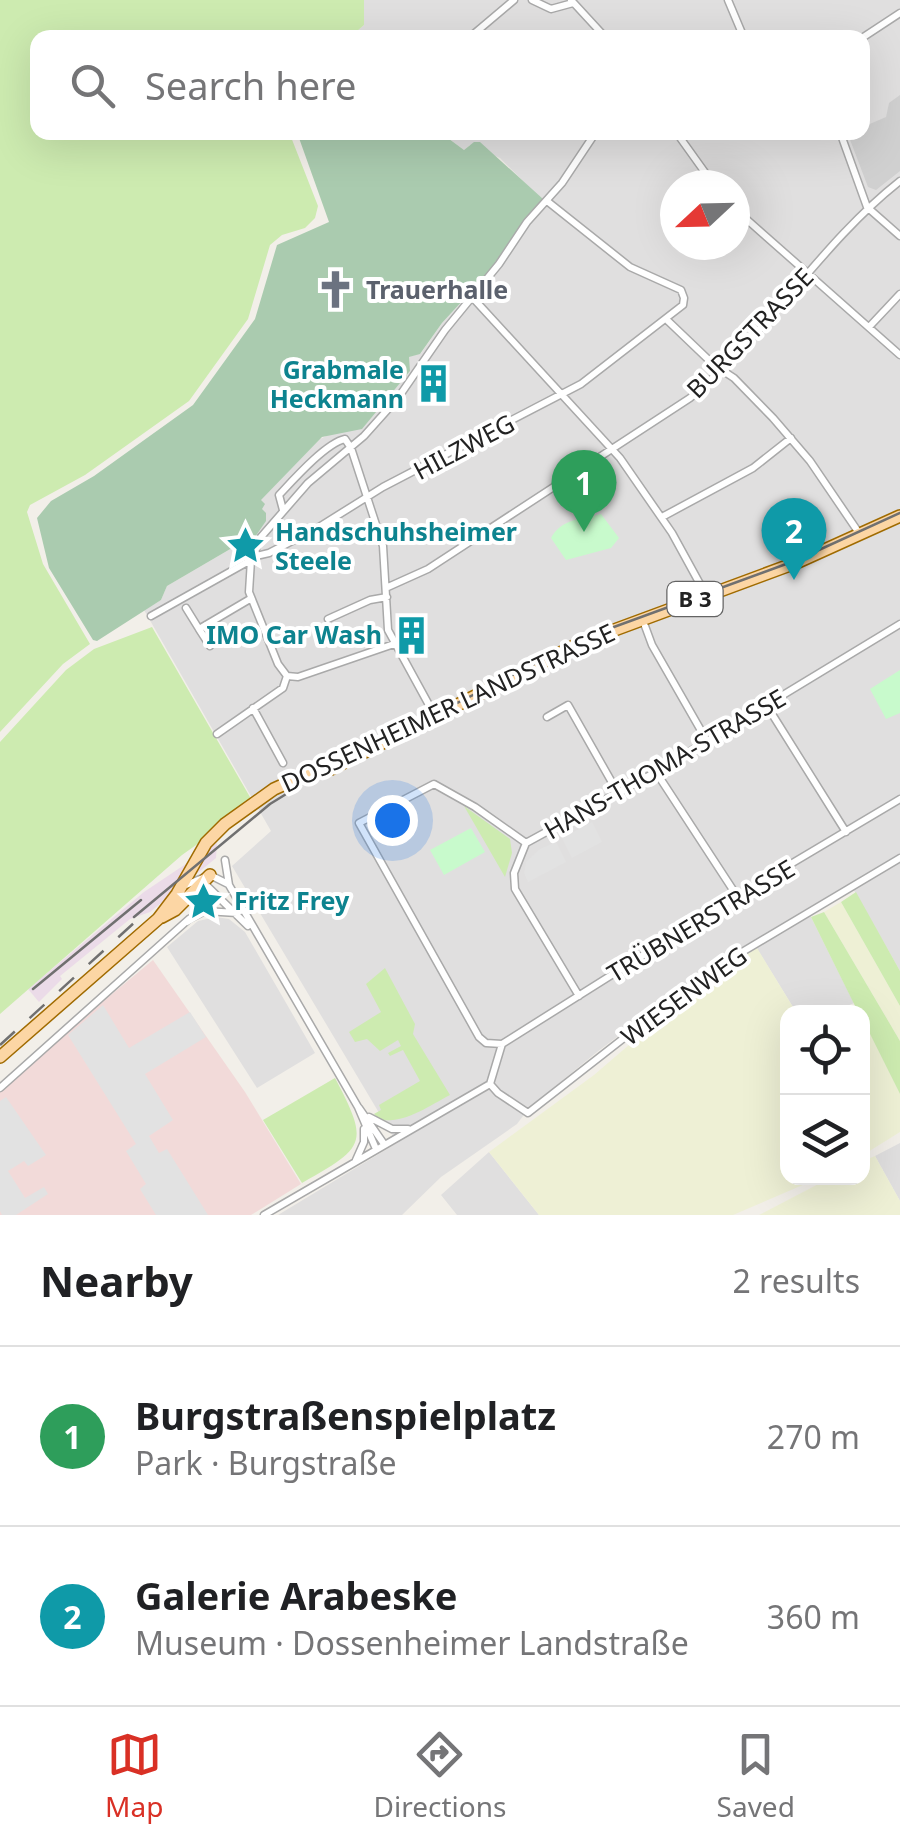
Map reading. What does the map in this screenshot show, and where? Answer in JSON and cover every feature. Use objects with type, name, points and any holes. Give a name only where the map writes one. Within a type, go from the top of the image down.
[{"type":"main road","name":"DOSSENHEIMER LANDSTRASSE","points":[[0,1057],[158,919],[206,842],[274,789],[314,770],[331,769],[582,642],[798,562],[900,516]]},
{"type":"main road","name":"DOSSENHEIMER LANDSTRASSE","points":[[158,919],[175,910],[206,881],[202,862],[225,824]]},
{"type":"street","points":[[478,30],[514,0]]},
{"type":"street","points":[[532,0],[551,9],[572,2],[598,30]]},
{"type":"street","points":[[728,0],[741,30]]},
{"type":"street","points":[[870,33],[900,14]]},
{"type":"street","points":[[394,644],[298,677],[288,676],[278,664],[250,599],[251,558],[261,537],[283,510],[351,448],[398,398],[590,140]]},
{"type":"street","points":[[682,140],[703,170]]},
{"type":"street","points":[[843,140],[867,207],[900,236]]},
{"type":"street","name":"BURGSTRASSE","points":[[388,588],[428,568],[690,398],[721,370],[867,207],[900,181]]},
{"type":"street","points":[[547,201],[630,266],[680,290],[683,305],[667,320],[745,388],[791,438],[860,535]]},
{"type":"street","points":[[750,222],[900,355]]},
{"type":"street","points":[[869,326],[900,294]]},
{"type":"street","points":[[472,298],[613,449],[662,517],[706,595]]},
{"type":"street","name":"HILZWEG","points":[[151,616],[251,558],[276,550],[563,394],[667,320]]},
{"type":"street","points":[[662,517],[752,468],[791,438]]},
{"type":"street","points":[[283,510],[279,495],[324,452],[345,440],[383,546],[388,588],[386,617],[394,644],[435,716]]},
{"type":"street","points":[[328,619],[370,600],[388,597]]},
{"type":"street","points":[[200,629],[250,599]]},
{"type":"street","points":[[186,608],[210,646]]},
{"type":"street","name":"HANS-THOMA-STRASSE","points":[[580,996],[515,888],[514,873],[526,843],[656,772],[900,624]]},
{"type":"street","points":[[646,626],[652,645],[707,741]]},
{"type":"street","points":[[217,734],[283,688],[288,676]]},
{"type":"street","points":[[546,717],[568,705],[618,793]]},
{"type":"street","points":[[767,706],[846,832]]},
{"type":"street","points":[[253,708],[283,763]]},
{"type":"street","points":[[656,772],[737,896]]},
{"type":"street","points":[[264,1215],[490,1084],[502,1044],[486,1044],[478,1036],[359,823],[434,784],[466,800],[526,843]]},
{"type":"street","name":"TRÜBNERSTRASSE","points":[[502,1044],[900,799]]},
{"type":"street","name":"WIESENWEG","points":[[490,1084],[528,1113],[707,973],[900,858]]},
{"type":"street","points":[[225,860],[229,885],[252,930],[358,1108],[384,1144]]},
{"type":"street","points":[[206,881],[229,885]]},
{"type":"street","points":[[205,911],[206,881]]},
{"type":"street","points":[[206,881],[252,930]]},
{"type":"street","name":"DOSSENHEIMER LANDSTRASSE","points":[[180,889],[206,881]]},
{"type":"street","points":[[0,1088],[185,922],[205,911],[237,913]]},
{"type":"street","points":[[366,1120],[392,1129],[410,1129]]},
{"type":"street","points":[[366,1120],[376,1149]]},
{"type":"street","points":[[356,1160],[364,1142],[366,1120]]},
{"type":"shaded area","points":[[364,0],[900,0],[900,971],[851,885],[807,909],[854,1003],[792,1005],[753,942],[694,979],[597,1052],[529,1108],[517,1124],[441,1177],[402,1215],[278,1215],[397,1143],[232,866],[271,831],[144,610],[161,600],[167,586],[244,541],[262,509],[260,500],[320,439],[362,428],[410,371],[408,357],[421,353],[542,200],[500,158],[470,145],[464,150],[450,140],[870,140],[870,30],[358,30],[364,25]]},
{"type":"shaded area","points":[[900,95],[900,171],[876,190],[868,187],[850,140],[870,140],[870,124],[886,117],[889,103]]},
{"type":"shaded area","points":[[592,822],[602,842],[572,858],[562,838]]},
{"type":"shaded area","points":[[556,842],[566,862],[528,882],[524,873],[526,862],[540,849]]},
{"type":"shaded area","points":[[217,843],[216,858],[150,912],[130,919],[60,976],[62,979],[39,1002],[28,989],[144,892]]},
{"type":"shaded area","points":[[229,919],[245,932],[315,1053],[257,1088],[167,947],[198,921]]},
{"type":"shaded area","points":[[153,960],[245,1092],[301,1184],[251,1215],[0,1215],[0,1087]]},
{"type":"shaded area","points":[[103,1005],[129,1048],[190,1012],[206,1037],[145,1074],[173,1120],[149,1136],[159,1153],[167,1149],[208,1215],[156,1215],[140,1189],[146,1184],[126,1151],[136,1144],[68,1035]]},
{"type":"shaded area","points":[[6,1097],[46,1155],[28,1166],[24,1161],[8,1171],[25,1198],[44,1187],[48,1194],[16,1215],[2,1215],[0,1211],[0,1101]]},
{"type":"shaded area","points":[[900,1143],[900,1201],[875,1156]]},
{"type":"shaded area","points":[[489,1152],[539,1215],[457,1215],[441,1195]]},
{"type":"green space","points":[[0,0],[364,0],[364,25],[358,30],[30,30],[30,140],[292,140],[318,206],[315,218],[305,228],[282,235],[270,245],[248,319],[189,401],[85,475],[30,505],[27,512],[43,564],[90,644],[63,664],[0,732]]},
{"type":"green space","points":[[300,140],[450,140],[464,150],[480,142],[543,199],[420,354],[409,357],[410,371],[362,429],[322,437],[261,500],[266,521],[251,543],[244,541],[167,586],[161,600],[93,640],[49,568],[37,518],[51,501],[94,476],[193,405],[255,319],[277,245],[329,222]]},
{"type":"green space","points":[[601,514],[619,538],[611,548],[566,560],[551,538],[555,532],[572,521]]},
{"type":"green space","points":[[152,627],[254,804],[182,855],[0,1014],[0,742],[66,670],[94,649]]},
{"type":"green space","points":[[900,670],[900,713],[886,719],[870,689]]},
{"type":"green space","points":[[464,806],[510,839],[512,853],[505,877]]},
{"type":"green space","points":[[471,828],[485,852],[444,875],[430,850]]},
{"type":"green space","points":[[856,892],[900,971],[900,1006],[841,902]]},
{"type":"green space","points":[[841,902],[900,1006],[900,1041],[824,912]]},
{"type":"green space","points":[[824,912],[900,1041],[900,1094],[870,1034],[870,1005],[855,1005],[811,917]]},
{"type":"green space","points":[[757,948],[792,1005],[780,1005],[780,1185],[803,1185],[733,1215],[539,1215],[489,1152],[594,1075],[700,984]]},
{"type":"green space","points":[[385,968],[415,1024],[413,1034],[450,1095],[416,1113],[380,1120],[374,1114],[381,1110],[379,1105],[420,1081],[403,1050],[390,1056],[388,1053],[401,1046],[398,1040],[380,1051],[367,1039],[355,1042],[349,1032],[381,1012],[366,984]]},
{"type":"green space","points":[[870,1034],[900,1094],[900,1132],[870,1151]]},
{"type":"green space","points":[[335,1078],[353,1117],[355,1142],[339,1161],[302,1183],[263,1120]]},
{"type":"green space","points":[[875,1156],[900,1201],[900,1215],[759,1215],[817,1185],[870,1185],[870,1158]]},
{"type":"tram line","points":[[134,917],[270,804],[330,767],[592,635],[797,560],[900,513]]},
{"type":"tram line","points":[[33,989],[141,900]]},
{"type":"railway","points":[[0,1045],[146,912]]},
{"type":"place","name":"Trauerhalle","points":[[336,290]]},
{"type":"place","name":"Grabmale Heckmann","points":[[434,384]]},
{"type":"place","name":"Burgstraßenspielplatz","points":[[584,532]]},
{"type":"place","name":"Handschuhsheimer Steele","points":[[245,546]]},
{"type":"place","name":"Galerie Arabeske","points":[[794,580]]},
{"type":"place","name":"IMO Car Wash","points":[[412,635]]},
{"type":"place","name":"Fritz Frey","points":[[204,901]]}]
